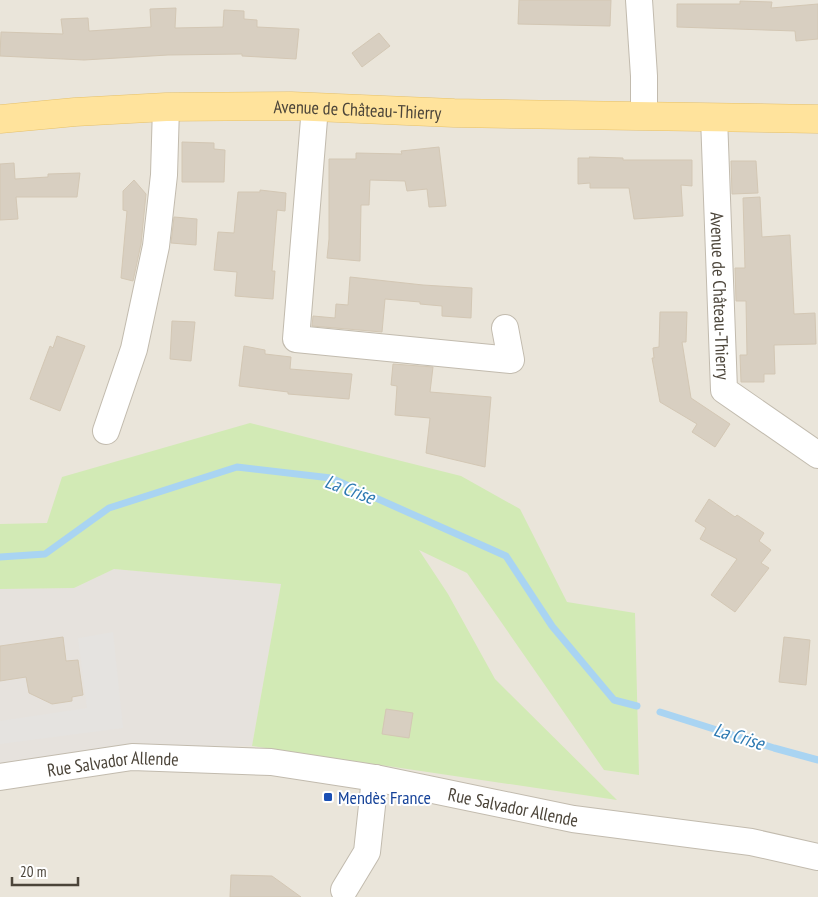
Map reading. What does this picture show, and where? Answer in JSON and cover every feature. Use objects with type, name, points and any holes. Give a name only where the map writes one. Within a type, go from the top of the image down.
[{"type":"main road","name":"Avenue de Château-Thierry","points":[[0,119],[75,112],[166,107],[315,107],[454,112],[818,119]]},
{"type":"street","points":[[639,0],[644,76],[644,115]]},
{"type":"street","points":[[106,431],[134,348],[156,246],[164,175],[166,107]]},
{"type":"street","points":[[315,107],[296,339],[511,360],[504,328]]},
{"type":"street","name":"Avenue de Château-Thierry","points":[[714,117],[724,390],[818,456]]},
{"type":"street","name":"Rue Salvador Allende","points":[[0,777],[132,757],[271,762],[374,778],[574,818],[751,842],[818,857]]},
{"type":"street","points":[[344,890],[367,852],[374,778]]},
{"type":"shaded area","points":[[0,0],[818,0],[818,897],[0,897]]},
{"type":"shaded area","points":[[114,569],[281,584],[252,746],[108,747],[0,764],[0,589],[74,588]]},
{"type":"shaded area","points":[[113,632],[123,728],[0,744],[0,721],[87,708],[78,638]]},
{"type":"green space","points":[[250,423],[461,476],[520,509],[567,602],[635,613],[639,775],[604,770],[467,573],[419,550],[448,594],[495,679],[617,800],[252,746],[281,584],[114,569],[74,588],[0,589],[0,524],[47,523],[62,477]]},
{"type":"building","points":[[519,0],[611,0],[610,26],[518,24]]},
{"type":"building","points":[[740,1],[772,2],[771,8],[818,4],[818,39],[796,41],[795,31],[677,27],[677,4],[740,4]]},
{"type":"building","points":[[176,8],[175,28],[223,27],[224,10],[244,11],[244,19],[257,20],[257,27],[299,29],[296,59],[242,56],[242,54],[168,55],[84,60],[0,56],[1,32],[63,34],[61,19],[88,18],[89,31],[151,27],[150,9]]},
{"type":"building","points":[[379,33],[390,46],[362,67],[352,53]]},
{"type":"building","points":[[182,142],[214,143],[214,149],[225,150],[224,182],[182,182]]},
{"type":"building","points":[[439,147],[446,206],[429,207],[427,189],[407,191],[405,181],[370,180],[369,205],[361,205],[360,261],[327,258],[329,239],[329,159],[356,159],[356,153],[402,154],[401,151]]},
{"type":"building","points":[[578,158],[623,158],[623,160],[692,160],[692,186],[681,185],[683,216],[634,219],[629,188],[590,188],[590,183],[578,184]]},
{"type":"building","points":[[731,161],[756,161],[758,193],[732,194]]},
{"type":"building","points":[[14,163],[15,179],[48,177],[48,174],[80,173],[77,197],[16,197],[18,219],[0,220],[0,164]]},
{"type":"building","points":[[134,180],[146,194],[141,244],[133,281],[121,278],[127,211],[123,210],[123,191]]},
{"type":"building","points":[[260,190],[286,193],[285,211],[277,210],[272,271],[275,271],[273,299],[235,296],[237,272],[214,270],[218,232],[234,233],[238,192],[260,192]]},
{"type":"building","points":[[760,197],[762,237],[790,235],[794,314],[815,313],[816,344],[774,345],[775,374],[764,374],[764,382],[741,382],[740,355],[747,355],[746,301],[736,301],[735,268],[745,268],[743,198]]},
{"type":"building","points":[[174,217],[197,219],[196,245],[171,243]]},
{"type":"building","points":[[350,277],[472,288],[471,318],[442,316],[442,306],[385,299],[382,332],[312,326],[313,316],[335,318],[336,304],[348,305]]},
{"type":"building","points":[[660,312],[687,312],[686,342],[682,342],[691,398],[730,424],[715,447],[692,432],[697,424],[660,402],[652,358],[654,358],[653,348],[659,347]]},
{"type":"building","points":[[172,321],[195,322],[191,361],[170,359]]},
{"type":"building","points":[[57,336],[85,346],[60,411],[30,399],[50,346],[53,348]]},
{"type":"building","points":[[244,346],[265,350],[265,354],[291,357],[290,369],[352,374],[349,399],[288,394],[288,392],[239,386]]},
{"type":"building","points":[[393,364],[433,367],[430,392],[491,397],[485,467],[426,453],[430,418],[395,415],[397,386],[391,385]]},
{"type":"building","points":[[709,499],[735,517],[737,515],[764,533],[759,541],[771,550],[761,563],[769,568],[735,612],[711,595],[737,559],[700,539],[706,528],[695,521]]},
{"type":"building","points":[[63,637],[66,661],[78,660],[83,695],[72,697],[72,701],[52,704],[29,693],[26,677],[0,681],[0,646]]},
{"type":"building","points":[[784,637],[810,640],[806,685],[779,682]]},
{"type":"building","points":[[386,709],[413,713],[409,738],[382,734]]},
{"type":"building","points":[[231,875],[272,876],[301,897],[230,897]]},
{"type":"waterway","name":"La Crise","points":[[0,557],[45,554],[109,508],[237,467],[331,478],[506,556],[552,626],[614,700],[637,706]]},
{"type":"waterway","name":"La Crise","points":[[660,712],[818,760]]},
{"type":"place","name":"Mendès France","points":[[328,797]]}]
